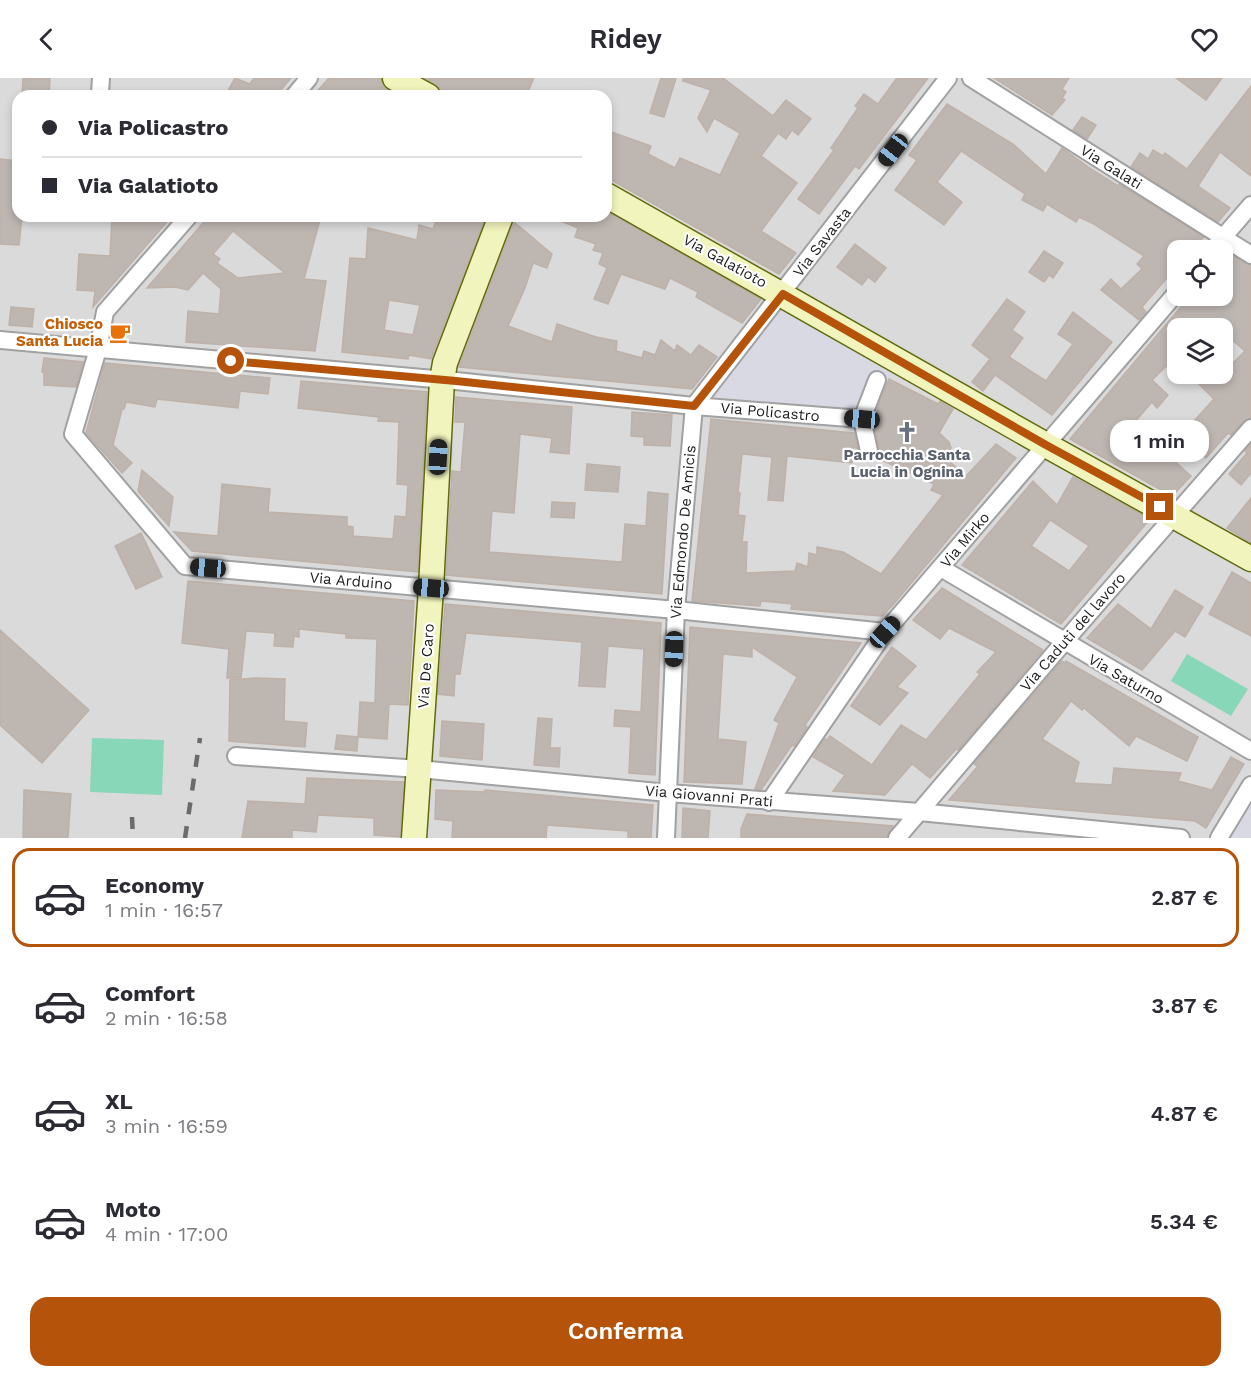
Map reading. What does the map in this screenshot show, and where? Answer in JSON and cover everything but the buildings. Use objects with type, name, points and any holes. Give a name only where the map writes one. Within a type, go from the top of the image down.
[{"type":"main road","points":[[396,78],[417,90]]},
{"type":"main road","name":"Via Galatioto","points":[[612,198],[1251,559]]},
{"type":"main road","name":"Via De Caro","points":[[414,838],[442,380],[445,363],[499,222]]},
{"type":"street","points":[[299,90],[309,78]]},
{"type":"street","name":"Via Savasta","points":[[694,406],[948,78]]},
{"type":"street","name":"Via Galati","points":[[971,78],[1251,255]]},
{"type":"street","points":[[1220,240],[1251,205]]},
{"type":"street","points":[[98,349],[105,312],[184,222]]},
{"type":"street","name":"Via Mirko","points":[[769,801],[885,632],[1167,304]]},
{"type":"street","name":"Via Policastro","points":[[0,340],[442,380],[694,406],[862,419]]},
{"type":"street","name":"Via Arduino","points":[[98,349],[73,434],[185,566],[676,610],[885,632]]},
{"type":"street","points":[[869,452],[862,419],[878,380]]},
{"type":"street","name":"Via Edmondo De Amicis","points":[[666,838],[676,610],[694,406]]},
{"type":"street","name":"Via Caduti del lavoro","points":[[897,838],[1251,428]]},
{"type":"street","name":"Via Saturno","points":[[941,568],[1251,751]]},
{"type":"street","name":"Via Giovanni Prati","points":[[237,756],[418,769],[668,793],[919,812],[1181,838]]},
{"type":"street","points":[[1219,838],[1251,785]]},
{"type":"shaded area","points":[[0,78],[1251,78],[1251,838],[0,838]]},
{"type":"shaded area","points":[[782,294],[898,360],[879,404],[874,433],[876,457],[869,451],[861,419],[694,406]]},
{"type":"shaded area","points":[[1251,785],[1251,838],[1219,838]]},
{"type":"green space","points":[[1187,654],[1248,689],[1231,716],[1171,681]]},
{"type":"green space","points":[[92,738],[164,740],[162,795],[90,792]]},
{"type":"railway","points":[[185,838],[200,738]]},
{"type":"railway","points":[[132,817],[133,838]]},
{"type":"place","name":"Chiosco Santa Lucia","points":[[120,333]]},
{"type":"place","name":"Parrocchia Santa Lucia in Ognina","points":[[907,432]]},
{"type":"route","points":[[231,361],[456,381],[694,406],[783,294],[1046,445],[1160,507]]}]
